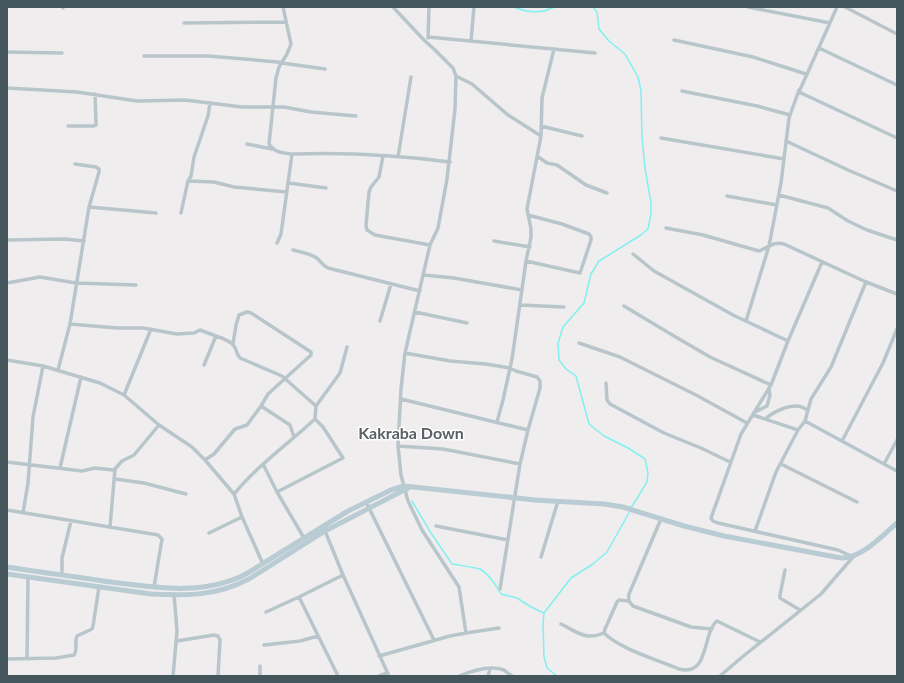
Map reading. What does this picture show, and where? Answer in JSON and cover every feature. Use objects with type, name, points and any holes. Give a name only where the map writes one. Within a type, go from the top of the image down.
[{"type":"street","points":[[272,148],[269,144],[269,135],[276,78],[282,63],[288,54],[291,44],[283,7]]},
{"type":"street","points":[[393,7],[453,68],[456,76],[456,95],[450,162],[438,228],[430,246],[405,353],[401,389],[398,446],[404,488],[422,530],[457,583],[461,592],[466,633]]},
{"type":"street","points":[[427,43],[429,7]]},
{"type":"street","points":[[471,41],[474,7]]},
{"type":"street","points":[[748,7],[830,23]]},
{"type":"street","points":[[746,321],[770,246],[790,115],[799,90],[837,7]]},
{"type":"street","points":[[846,7],[897,34]]},
{"type":"street","points":[[184,23],[286,22]]},
{"type":"street","points":[[428,37],[595,53]]},
{"type":"street","points":[[674,40],[753,57],[806,74]]},
{"type":"street","points":[[819,48],[897,85]]},
{"type":"street","points":[[497,422],[510,368],[521,305],[526,261],[530,247],[531,229],[527,209],[542,136],[542,98],[554,49]]},
{"type":"street","points":[[7,52],[62,54]]},
{"type":"street","points":[[144,56],[208,56],[278,62],[325,69]]},
{"type":"street","points":[[456,76],[472,84],[508,115],[542,136]]},
{"type":"street","points":[[398,157],[411,78]]},
{"type":"street","points":[[7,88],[95,94],[137,101],[185,100],[242,107],[273,107],[356,116]]},
{"type":"street","points":[[682,90],[757,106],[790,115]]},
{"type":"street","points":[[799,90],[800,93],[897,138]]},
{"type":"street","points":[[68,126],[96,125],[95,94]]},
{"type":"street","points":[[181,213],[188,181],[191,176],[194,157],[208,116],[210,103]]},
{"type":"street","points":[[541,126],[582,136]]},
{"type":"street","points":[[662,138],[784,159]]},
{"type":"street","points":[[786,141],[897,191]]},
{"type":"street","points":[[247,144],[272,148],[282,153],[292,154],[383,156],[450,162]]},
{"type":"street","points":[[277,243],[289,183],[292,154]]},
{"type":"street","points":[[383,156],[379,177],[369,192],[366,225],[367,230],[375,235],[430,246]]},
{"type":"street","points":[[537,156],[544,161],[558,165],[586,185],[607,193]]},
{"type":"street","points":[[58,370],[70,324],[90,207],[99,169],[96,167],[75,164]]},
{"type":"street","points":[[188,181],[214,182],[234,187],[287,192]]},
{"type":"street","points":[[289,183],[326,188]]},
{"type":"street","points":[[779,195],[828,208],[848,221],[867,230],[897,240]]},
{"type":"street","points":[[727,196],[777,205]]},
{"type":"street","points":[[90,207],[156,213]]},
{"type":"street","points":[[526,261],[580,273],[591,240],[589,234],[562,224],[528,215]]},
{"type":"street","points":[[666,228],[715,237],[759,251],[779,242],[866,282],[897,294]]},
{"type":"street","points":[[7,240],[65,239],[84,241]]},
{"type":"street","points":[[494,242],[530,247]]},
{"type":"street","points":[[293,250],[318,258],[324,266],[328,268],[420,291]]},
{"type":"street","points":[[633,254],[654,271],[788,342]]},
{"type":"street","points":[[822,262],[770,386],[741,434],[711,518],[713,521],[718,523],[838,550],[853,557]]},
{"type":"street","points":[[424,275],[454,278],[522,290]]},
{"type":"street","points":[[7,282],[40,277],[76,282],[136,285]]},
{"type":"street","points":[[755,531],[776,472],[798,430],[805,421],[811,398],[831,368],[866,282]]},
{"type":"street","points":[[380,321],[391,284]]},
{"type":"street","points":[[521,305],[564,307]]},
{"type":"street","points":[[624,306],[710,356],[770,386]]},
{"type":"street","points":[[205,460],[214,454],[235,429],[247,425],[268,394],[285,378],[311,356],[311,352],[251,313],[247,312],[239,315],[233,344],[237,355],[240,358],[282,376],[285,378],[316,406]]},
{"type":"street","points":[[415,312],[467,323]]},
{"type":"street","points":[[70,324],[150,329],[177,334],[194,333],[200,330],[233,344]]},
{"type":"street","points":[[124,395],[150,329]]},
{"type":"street","points":[[842,441],[883,363],[897,329]]},
{"type":"street","points":[[204,365],[216,336]]},
{"type":"street","points":[[580,343],[620,357],[696,395],[747,423]]},
{"type":"street","points":[[234,494],[263,464],[315,419],[316,406],[340,373],[347,347]]},
{"type":"street","points":[[405,353],[450,361],[510,368],[536,377],[540,381],[540,388],[520,464],[516,498],[500,589]]},
{"type":"street","points":[[7,360],[43,366],[100,383],[124,395],[159,425],[192,447],[234,494],[242,517],[263,564]]},
{"type":"street","points":[[23,513],[30,464],[33,417],[43,366]]},
{"type":"street","points":[[60,468],[81,377]]},
{"type":"street","points":[[606,383],[607,400],[610,404],[664,433],[730,462]]},
{"type":"street","points":[[753,414],[767,406],[770,395],[770,386]]},
{"type":"street","points":[[401,399],[528,430]]},
{"type":"street","points":[[261,406],[290,425],[294,437]]},
{"type":"street","points":[[765,419],[774,412],[796,406],[803,407],[807,410]]},
{"type":"street","points":[[753,414],[798,430]]},
{"type":"street","points":[[277,492],[343,458],[323,427],[315,419]]},
{"type":"street","points":[[805,421],[897,471]]},
{"type":"street","points":[[110,528],[115,469],[122,461],[134,455],[159,425]]},
{"type":"street","points":[[884,464],[897,440]]},
{"type":"street","points":[[398,446],[443,449],[520,464]]},
{"type":"street","points":[[7,462],[82,471],[95,468],[115,469]]},
{"type":"street","points":[[263,464],[277,492],[304,538]]},
{"type":"street","points":[[781,464],[857,502]]},
{"type":"street","points":[[115,478],[144,483],[186,494]]},
{"type":"street","points":[[7,574],[151,594],[205,588],[235,580],[338,516],[391,490],[410,487],[516,498],[604,504],[623,507],[642,514],[724,536],[834,557],[853,557]]},
{"type":"street","points":[[7,568],[174,592],[208,594],[236,586],[266,570],[325,531],[404,488]]},
{"type":"street","points":[[541,556],[558,501]]},
{"type":"street","points":[[366,502],[434,640]]},
{"type":"street","points":[[7,510],[161,537],[162,539],[154,588]]},
{"type":"street","points":[[209,533],[242,517]]},
{"type":"street","points":[[661,519],[629,594],[629,601],[633,606],[678,622],[691,626],[712,629]]},
{"type":"street","points":[[62,575],[62,558],[71,521]]},
{"type":"street","points":[[720,676],[821,594],[853,557],[867,548],[897,523]]},
{"type":"street","points":[[436,526],[508,540]]},
{"type":"street","points":[[325,531],[388,675],[380,676]]},
{"type":"street","points":[[785,570],[780,598],[800,610]]},
{"type":"street","points":[[266,612],[299,598],[343,575]]},
{"type":"street","points":[[27,658],[28,577]]},
{"type":"street","points":[[7,659],[56,658],[74,655],[76,651],[76,636],[92,629],[99,587]]},
{"type":"street","points":[[173,676],[177,641],[174,592]]},
{"type":"street","points":[[299,598],[338,676]]},
{"type":"street","points":[[604,633],[617,602],[619,600],[629,601]]},
{"type":"street","points":[[604,633],[609,638],[629,649],[687,670],[696,667],[702,658],[712,629],[718,621],[760,642]]},
{"type":"street","points":[[561,624],[587,637],[594,637],[604,633]]},
{"type":"street","points":[[379,656],[434,640],[499,628]]},
{"type":"street","points":[[177,641],[214,635],[218,636],[220,640],[218,676]]},
{"type":"street","points":[[264,645],[300,641],[318,636]]},
{"type":"street","points":[[260,666],[260,676]]},
{"type":"street","points":[[460,676],[473,671],[490,669],[504,670],[512,676]]},
{"type":"street","points":[[488,676],[490,669]]},
{"type":"waterway","points":[[514,7],[524,11],[534,12],[544,11],[554,7]]},
{"type":"waterway","points":[[593,7],[597,12],[599,29],[609,41],[625,54],[638,77],[641,91],[642,137],[645,168],[651,203],[651,214],[648,229],[599,261],[591,274],[584,303],[563,327],[558,343],[559,360],[566,369],[576,376],[589,424],[604,436],[628,448],[645,459],[648,473],[647,482],[631,508]]},
{"type":"waterway","points":[[412,501],[452,564],[480,569],[495,583],[501,594],[517,598],[544,613]]},
{"type":"waterway","points":[[557,676],[547,668],[544,657],[544,613],[571,578],[593,564],[607,552],[630,511]]},
{"type":"district","name":"Kakraba Down","points":[[411,433]]}]
